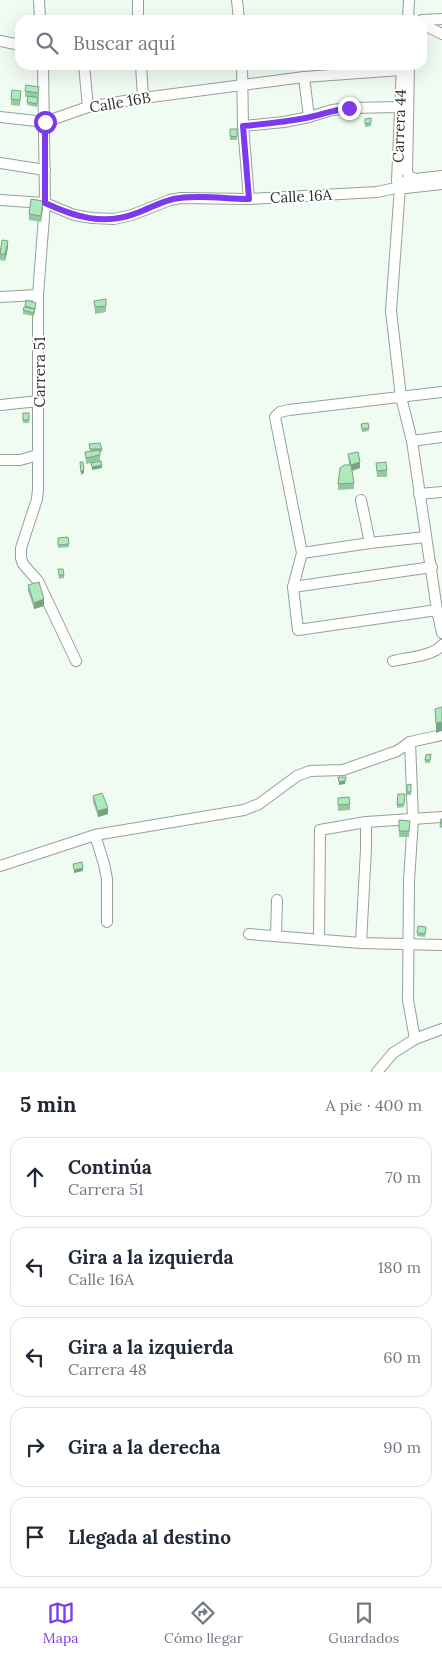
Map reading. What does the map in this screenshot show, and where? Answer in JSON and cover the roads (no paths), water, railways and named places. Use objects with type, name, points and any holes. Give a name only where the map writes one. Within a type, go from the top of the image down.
[{"type":"street","points":[[39,0],[40,15]]},
{"type":"street","points":[[138,0],[138,15]]},
{"type":"street","points":[[237,0],[238,15]]},
{"type":"street","points":[[408,15],[409,0]]},
{"type":"street","points":[[427,20],[442,19]]},
{"type":"street","points":[[427,23],[430,28],[442,34]]},
{"type":"street","points":[[0,41],[15,44]]},
{"type":"street","name":"Carrera 51","points":[[43,70],[45,203],[38,295],[39,401],[37,499],[21,548],[21,558],[23,564],[38,581],[76,661]]},
{"type":"street","points":[[84,70],[88,107]]},
{"type":"street","points":[[141,70],[144,98]]},
{"type":"street","points":[[242,70],[243,126],[249,199]]},
{"type":"street","name":"Calle 16B","points":[[0,117],[45,122],[88,107],[144,98],[242,84],[374,70]]},
{"type":"street","name":"Carrera 44","points":[[404,70],[397,181],[400,187],[390,311],[401,397],[412,441],[442,633]]},
{"type":"street","name":"Carrera 44","points":[[404,70],[407,172],[410,177]]},
{"type":"street","points":[[304,77],[309,118]]},
{"type":"street","points":[[243,126],[309,118],[332,110],[349,108],[400,108]]},
{"type":"street","points":[[0,163],[45,170]]},
{"type":"street","points":[[400,187],[410,177],[415,179],[442,176]]},
{"type":"street","name":"Calle 16A","points":[[0,200],[45,203],[74,215],[114,219],[132,215],[170,200],[182,198],[249,199],[378,192],[400,187],[442,184]]},
{"type":"street","points":[[0,297],[38,295]]},
{"type":"street","points":[[437,610],[298,630],[293,587],[302,553],[275,417],[280,412],[289,410],[442,392]]},
{"type":"street","points":[[0,405],[39,401]]},
{"type":"street","points":[[412,441],[442,437]]},
{"type":"street","points":[[0,460],[20,460],[38,455]]},
{"type":"street","points":[[419,494],[442,492]]},
{"type":"street","points":[[361,500],[370,543]]},
{"type":"street","points":[[302,553],[426,537]]},
{"type":"street","points":[[293,587],[432,567]]},
{"type":"street","points":[[392,661],[430,653],[439,649],[442,645]]},
{"type":"street","points":[[0,866],[95,835],[244,810],[259,804],[298,776],[310,771],[343,770],[397,751],[410,742],[442,735]]},
{"type":"street","points":[[410,742],[413,819],[409,881],[408,1000],[415,1039]]},
{"type":"street","points":[[319,939],[320,830],[366,822],[442,817]]},
{"type":"street","points":[[361,943],[366,822]]},
{"type":"street","points":[[95,835],[107,879],[107,922]]},
{"type":"street","points":[[276,935],[277,900]]},
{"type":"street","points":[[249,934],[361,943],[442,945]]},
{"type":"street","points":[[377,1072],[393,1053],[415,1039],[442,1029]]}]
